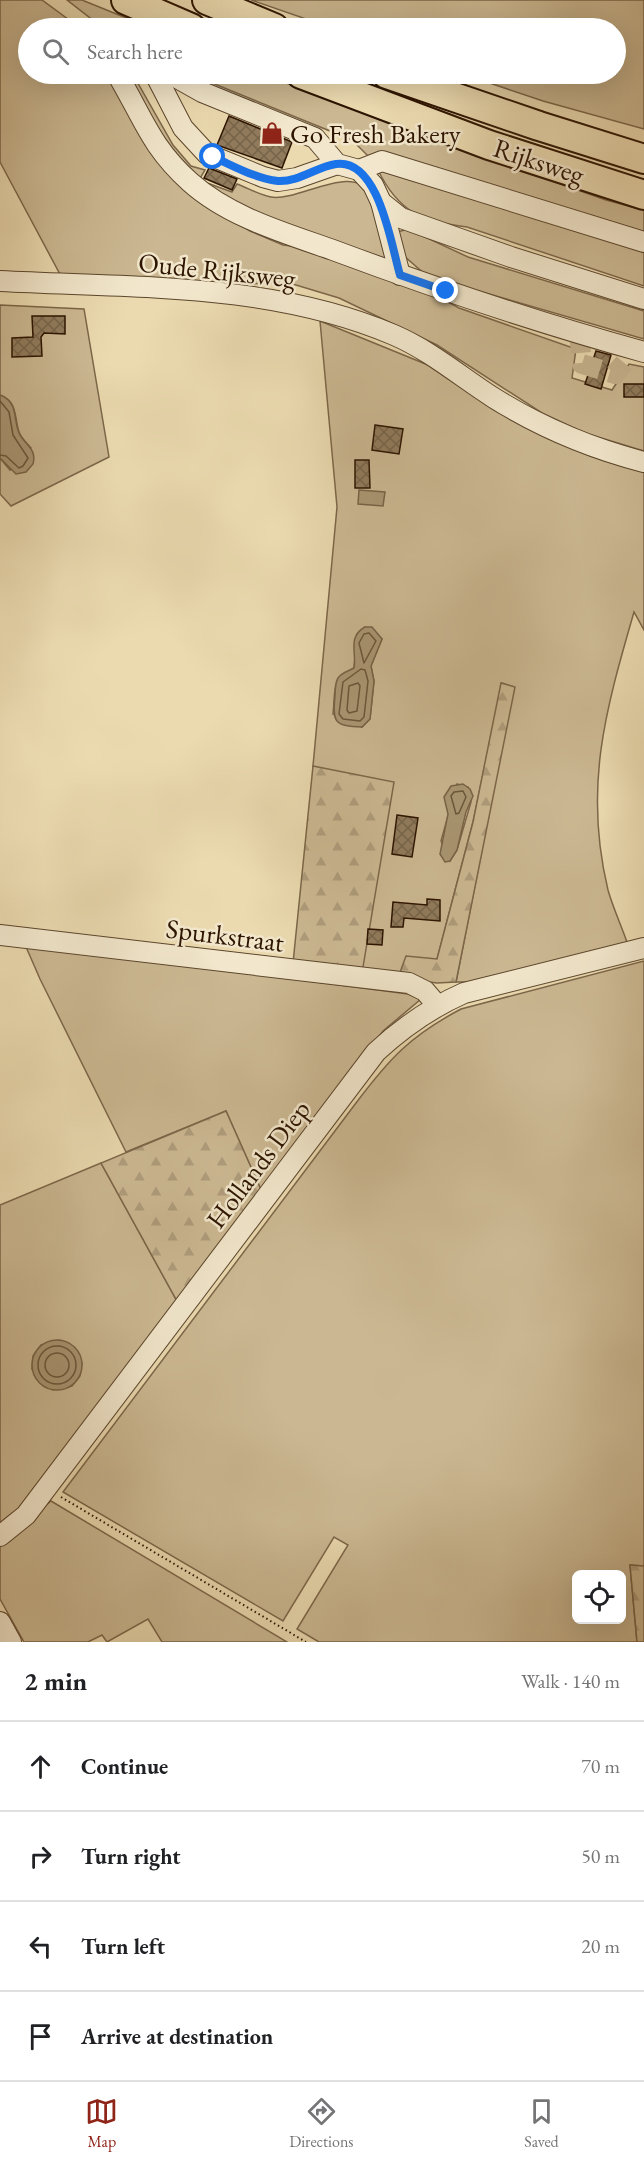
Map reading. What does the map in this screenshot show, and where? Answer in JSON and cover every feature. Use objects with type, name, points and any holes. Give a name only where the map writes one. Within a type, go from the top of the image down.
[{"type":"highway","points":[[126,0],[168,18]]},
{"type":"highway","points":[[207,0],[250,18]]},
{"type":"highway","name":"Rijksweg","points":[[327,84],[489,145],[644,195]]},
{"type":"highway","name":"Rijksweg","points":[[416,84],[644,159]]},
{"type":"street","points":[[122,84],[145,129],[160,151],[191,183],[212,199],[268,226],[400,275],[644,352]]},
{"type":"street","points":[[160,84],[183,128],[207,154],[278,181],[297,178],[337,164]]},
{"type":"street","points":[[188,84],[202,92],[315,138],[337,164],[359,170],[373,185],[381,202],[400,275]]},
{"type":"street","points":[[359,170],[382,161],[644,242]]},
{"type":"street","points":[[381,202],[401,218],[458,239],[644,298]]},
{"type":"street","name":"Oude Rijksweg","points":[[0,281],[244,294],[344,316],[415,345],[538,424],[574,441],[644,462]]},
{"type":"street","name":"Spurkstraat","points":[[0,935],[409,983],[425,991],[437,1005]]},
{"type":"street","name":"Hollands Diep","points":[[0,1536],[21,1520],[376,1052],[402,1028],[437,1005],[464,993],[644,948]]},
{"type":"street","points":[[0,1622],[11,1642]]},
{"type":"path","points":[[46,1488],[306,1642]]},
{"type":"green space","points":[[0,0],[42,0],[66,18],[18,18],[18,84],[120,84],[212,206],[250,231],[283,245],[310,248],[428,291],[459,308],[576,349],[572,378],[612,390],[629,364],[644,367],[644,451],[585,433],[542,413],[437,345],[339,298],[286,282],[234,285],[62,278],[0,162]]},
{"type":"green space","points":[[67,0],[82,0],[126,18],[90,18]]},
{"type":"green space","points":[[251,0],[644,0],[644,129],[543,101],[493,84],[626,84],[626,18],[303,18]]},
{"type":"green space","points":[[129,84],[138,84],[173,145],[191,166],[205,170],[199,180],[232,192],[237,184],[271,197],[296,194],[339,182],[352,182],[363,186],[373,203],[390,266],[207,192],[160,141]]},
{"type":"green space","points":[[215,84],[289,84],[513,167],[606,200],[644,210],[644,240],[382,152],[368,156],[352,140]]},
{"type":"green space","points":[[387,168],[644,250],[644,286],[467,227],[425,218],[413,212],[394,196],[378,170]]},
{"type":"green space","points":[[408,229],[468,257],[644,311],[644,339],[427,276],[403,255],[394,233]]},
{"type":"green space","points":[[0,305],[84,309],[109,457],[11,506],[0,494],[0,458],[10,470],[31,448],[20,434],[13,406],[0,395]]},
{"type":"green space","points":[[320,321],[428,365],[494,410],[549,439],[644,469],[644,630],[634,612],[607,715],[598,782],[601,852],[612,904],[628,945],[469,982],[456,982],[514,687],[502,683],[473,822],[437,959],[398,978],[362,973],[313,766],[337,507]],"holes":[[[365,627],[382,639],[371,666],[374,681],[370,719],[362,727],[333,714],[336,686],[341,677],[354,668],[357,634]],[[457,784],[468,787],[471,802],[457,850],[450,861],[441,841]]]},
{"type":"green space","points":[[501,683],[515,687],[456,982],[437,983],[398,978],[406,956],[437,959],[473,822]]},
{"type":"green space","points":[[313,766],[394,782],[362,973],[293,963]]},
{"type":"green space","points":[[23,940],[157,961],[408,994],[421,999],[383,1031],[262,1192],[226,1111],[126,1152]]},
{"type":"green space","points":[[644,961],[644,1566],[630,1565],[637,1642],[319,1642],[297,1629],[348,1545],[334,1537],[283,1621],[63,1492],[380,1073],[402,1049],[443,1019],[461,1009]]},
{"type":"green space","points":[[226,1111],[262,1192],[178,1303],[101,1163]]},
{"type":"green space","points":[[101,1163],[178,1303],[31,1499],[0,1524],[0,1205]],"holes":[[[59,1340],[82,1363],[80,1376],[72,1386],[53,1390],[32,1369],[33,1356],[41,1345]]]},
{"type":"green space","points":[[51,1501],[287,1642],[162,1642],[148,1619],[107,1642],[102,1635],[88,1642],[24,1642],[0,1599],[0,1542]]},
{"type":"green space","points":[[630,1565],[644,1566],[644,1642],[637,1642]]},
{"type":"water","points":[[0,395],[6,398],[13,407],[20,435],[34,455],[33,464],[26,472],[16,474],[0,458]]},
{"type":"water","points":[[359,490],[385,492],[383,506],[358,504]]},
{"type":"water","points":[[365,627],[372,627],[382,639],[371,666],[374,681],[370,719],[362,727],[346,726],[337,721],[335,717],[336,685],[340,676],[354,668],[354,640],[359,631]]},
{"type":"water","points":[[463,784],[470,789],[473,796],[466,812],[457,850],[450,861],[445,862],[440,854],[448,814],[444,797],[451,786]]},
{"type":"water","points":[[52,1340],[62,1340],[75,1347],[82,1360],[82,1370],[75,1383],[62,1390],[52,1390],[43,1386],[36,1379],[32,1370],[32,1360],[36,1351],[43,1344]]},
{"type":"building","points":[[229,116],[292,142],[282,168],[217,145]]},
{"type":"building","points":[[209,168],[237,179],[232,190],[204,178]]},
{"type":"building","points":[[32,316],[65,316],[65,334],[44,333],[41,337],[42,356],[12,357],[12,338],[33,337]]},
{"type":"building","points":[[596,351],[611,355],[601,389],[585,384]]},
{"type":"building","points":[[624,384],[644,384],[644,397],[624,397]]},
{"type":"building","points":[[375,425],[403,429],[399,454],[372,450]]},
{"type":"building","points":[[355,460],[369,460],[370,488],[355,488]]},
{"type":"building","points":[[397,815],[418,818],[412,857],[392,854]]},
{"type":"building","points":[[427,899],[440,900],[440,921],[404,918],[403,927],[391,927],[393,902],[427,905]]},
{"type":"building","points":[[368,929],[383,930],[382,945],[367,944]]},
{"type":"tunnel","points":[[579,333],[582,364],[615,374],[635,350]]},
{"type":"place","name":"Go Fresh Bakery","points":[[272,133]]},
{"type":"route","points":[[213,157],[278,181],[297,178],[337,164],[359,170],[373,185],[381,202],[382,214],[400,275],[446,291]]}]
